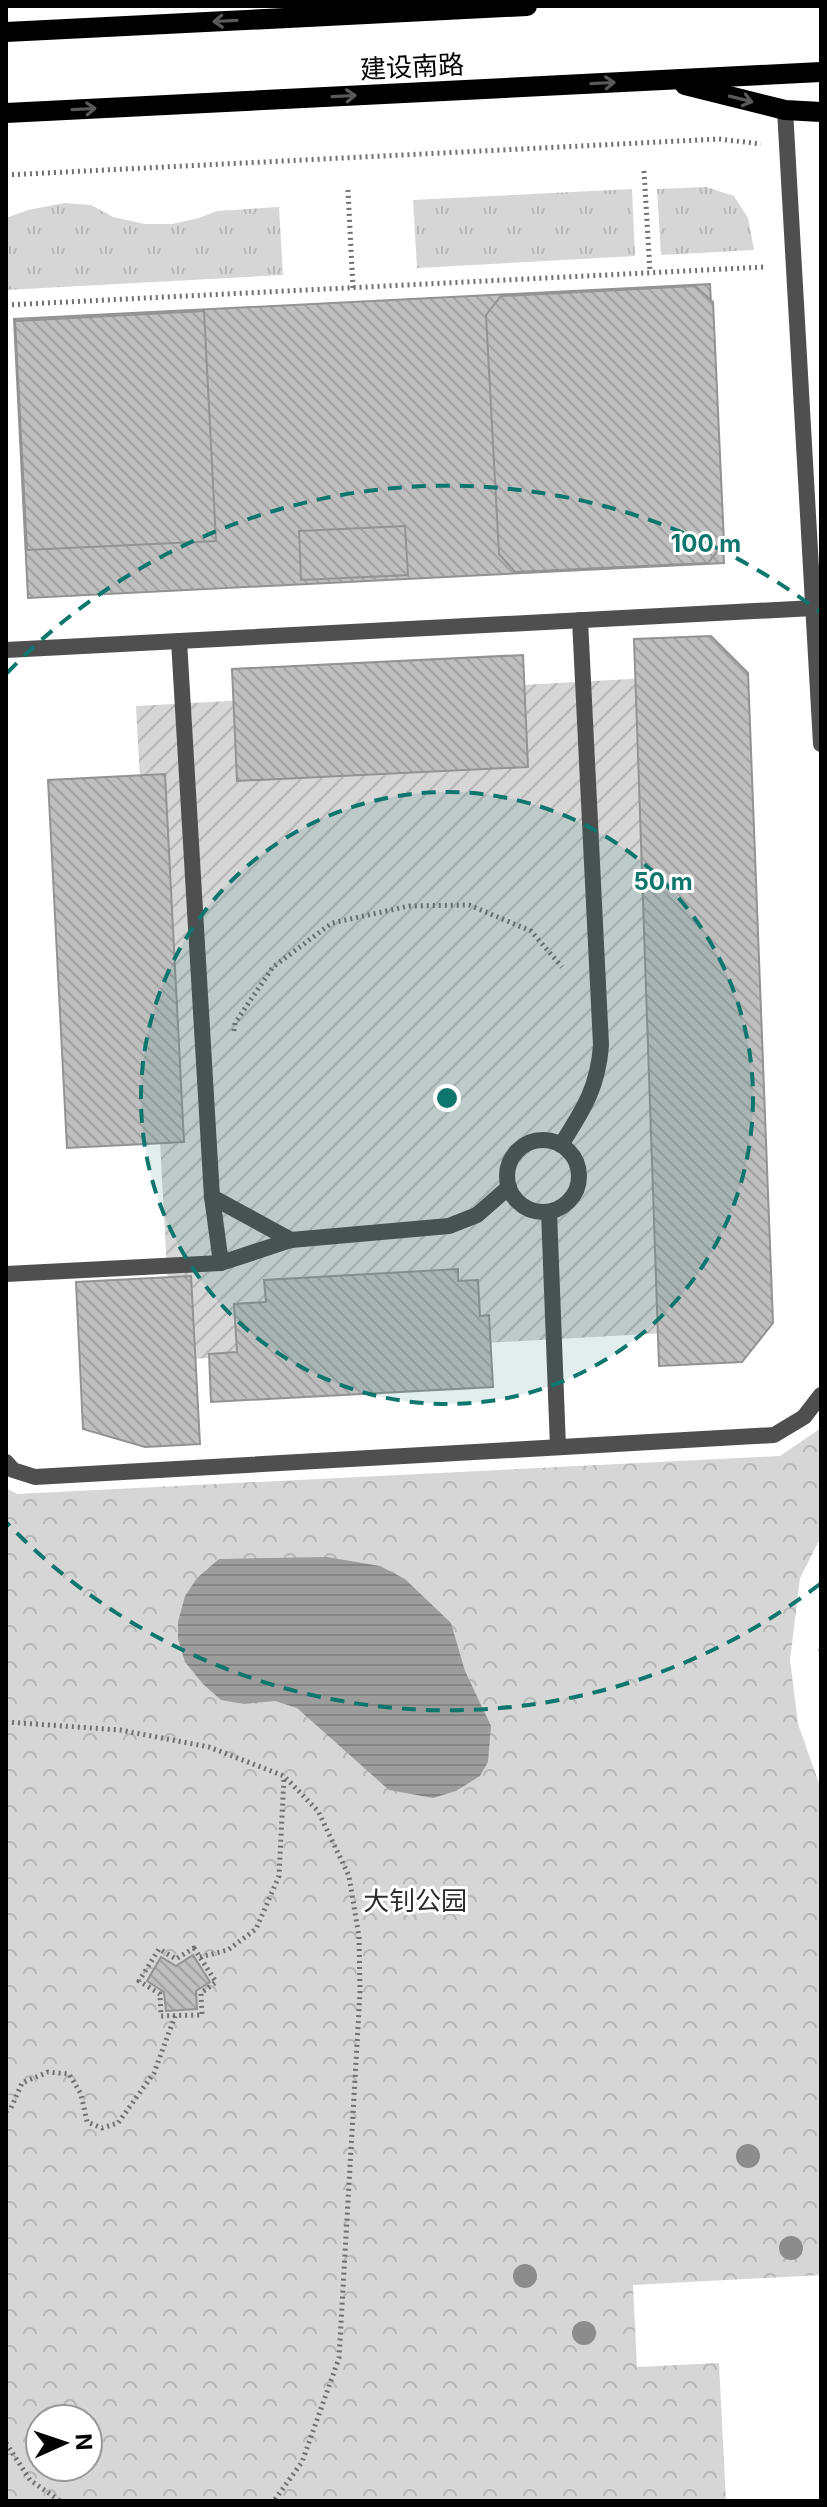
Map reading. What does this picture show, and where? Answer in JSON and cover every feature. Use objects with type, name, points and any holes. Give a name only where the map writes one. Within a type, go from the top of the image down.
[{"type":"main road","points":[[6,32],[527,6]]},
{"type":"main road","name":"建设南路","points":[[6,113],[821,72]]},
{"type":"main road","points":[[666,80],[785,110],[821,112]]},
{"type":"street","points":[[785,110],[814,519],[814,608],[821,744]]},
{"type":"street","points":[[6,650],[814,608]]},
{"type":"street","points":[[561,1145],[589,1101],[599,1071],[601,1045],[580,620]]},
{"type":"street","points":[[179,641],[212,1197],[221,1263]]},
{"type":"street","points":[[549,1141],[561,1145],[575,1161],[578,1182],[569,1202],[549,1212],[529,1210],[520,1204],[509,1187],[509,1163],[525,1144],[549,1141]]},
{"type":"street","points":[[6,1274],[221,1263],[291,1240],[449,1226],[477,1215],[509,1187]]},
{"type":"street","points":[[212,1197],[291,1240]]},
{"type":"street","points":[[549,1212],[558,1447]]},
{"type":"street","points":[[6,1462],[13,1470],[35,1477],[774,1435],[804,1417],[821,1395]]},
{"type":"path","points":[[6,175],[719,139],[788,148]]},
{"type":"path","points":[[644,171],[650,272]]},
{"type":"path","points":[[348,190],[353,288]]},
{"type":"path","points":[[6,305],[794,265]]},
{"type":"path","points":[[233,1036],[235,1023],[273,967],[332,923],[409,906],[469,905],[531,931],[562,967]]},
{"type":"path","points":[[6,1722],[120,1730],[209,1747],[284,1776],[318,1811],[349,1876],[359,1937],[360,1992],[339,2358],[302,2462],[274,2501]]},
{"type":"path","points":[[200,1957],[228,1950],[256,1929],[279,1876],[284,1776]]},
{"type":"path","points":[[194,1948],[216,1982],[201,1993],[202,2015],[175,2016],[161,2016],[160,1994],[139,1981],[159,1949],[176,1959],[194,1948]]},
{"type":"path","points":[[6,2111],[11,2108],[22,2083],[48,2072],[69,2074],[81,2094],[87,2122],[102,2128],[118,2123],[154,2073],[175,2016]]},
{"type":"path","points":[[6,2443],[30,2480],[60,2501]]},
{"type":"green space","points":[[706,187],[734,196],[748,218],[754,250],[661,255],[657,189]]},
{"type":"green space","points":[[632,189],[635,256],[417,268],[413,200]]},
{"type":"green space","points":[[64,203],[91,205],[113,217],[145,224],[172,224],[217,211],[279,207],[283,275],[6,290],[6,218]]},
{"type":"green space","points":[[648,678],[684,1332],[172,1360],[136,706]]},
{"type":"green space","name":"大钊公园","points":[[821,1428],[821,1537],[800,1578],[790,1660],[798,1724],[821,1789],[821,2275],[633,2285],[637,2367],[719,2363],[726,2501],[6,2501],[6,1488],[17,1494],[780,1456]]},
{"type":"shaded area","points":[[327,1557],[380,1566],[405,1579],[451,1623],[465,1671],[491,1726],[488,1762],[480,1776],[456,1791],[433,1798],[389,1790],[297,1708],[275,1701],[244,1704],[221,1700],[185,1662],[178,1639],[178,1622],[185,1596],[197,1578],[219,1559]]},
{"type":"building","points":[[710,284],[724,563],[28,598],[14,319]]},
{"type":"building","points":[[695,286],[713,302],[724,543],[708,563],[515,572],[499,554],[486,315],[501,296]]},
{"type":"building","points":[[204,311],[216,541],[27,550],[15,321]]},
{"type":"building","points":[[405,526],[408,575],[301,580],[299,531]]},
{"type":"building","points":[[711,636],[748,673],[773,1323],[742,1362],[659,1366],[634,639]]},
{"type":"building","points":[[523,655],[528,767],[237,781],[232,669]]},
{"type":"building","points":[[165,774],[184,1142],[67,1148],[48,780]]},
{"type":"building","points":[[458,1269],[458,1281],[478,1280],[480,1316],[489,1315],[493,1387],[211,1402],[209,1354],[237,1352],[234,1304],[266,1302],[264,1280]]},
{"type":"building","points":[[191,1276],[200,1444],[145,1447],[83,1429],[76,1282]]},
{"type":"building","points":[[193,1955],[210,1982],[196,1991],[197,2009],[166,2011],[164,1992],[147,1981],[161,1957],[176,1966]]}]
